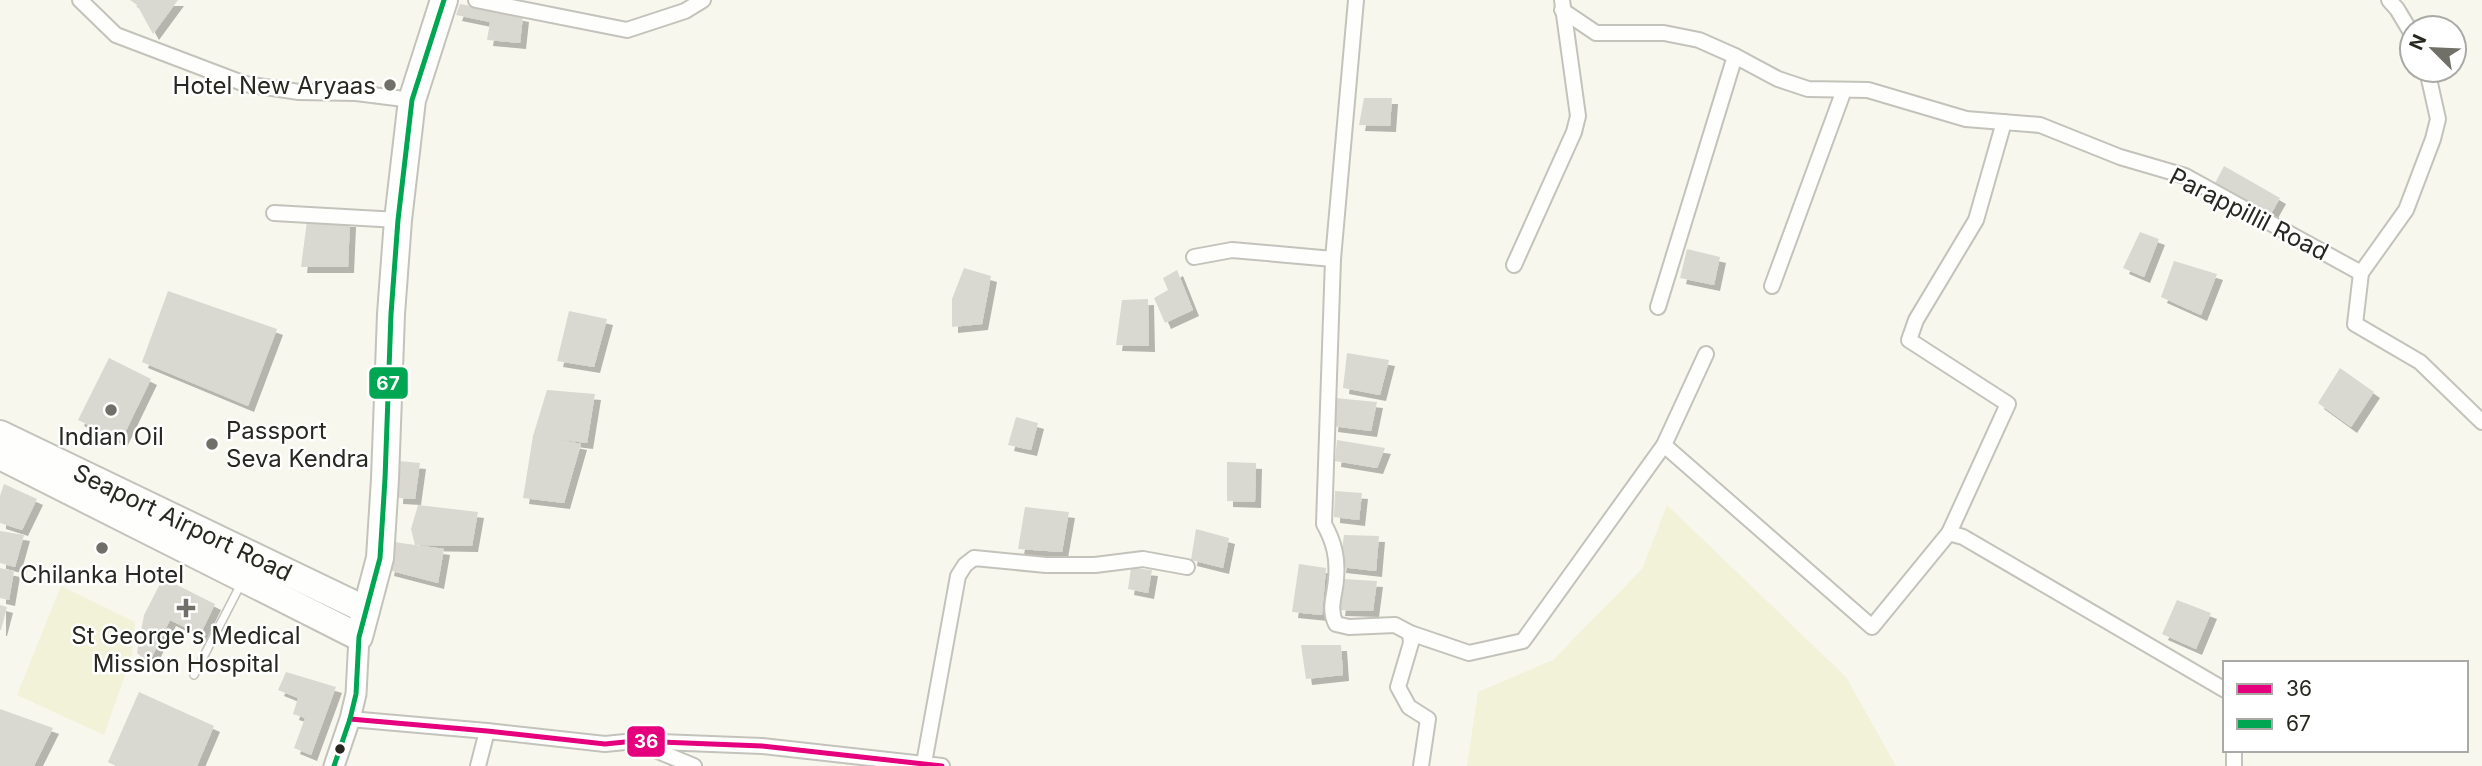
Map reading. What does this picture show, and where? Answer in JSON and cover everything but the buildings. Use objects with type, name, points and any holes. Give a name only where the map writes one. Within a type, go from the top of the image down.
[{"type":"highway","points":[[359,637],[380,558],[391,314],[398,220],[412,100],[444,0]]},
{"type":"highway","name":"Seaport Airport Road","points":[[0,434],[366,610]]},
{"type":"highway","name":"Seaport Airport Road","points":[[0,456],[359,637]]},
{"type":"main road","points":[[334,766],[356,694],[359,637]]},
{"type":"street","points":[[80,0],[117,35],[245,84],[299,92],[356,93],[412,100]]},
{"type":"street","points":[[476,0],[627,30],[685,11],[703,0]]},
{"type":"street","points":[[1356,0],[1333,259],[1324,523],[1335,547],[1336,577],[1331,614],[1336,624],[1349,627],[1395,625],[1410,633],[1469,653],[1523,641],[1664,445],[1706,354]]},
{"type":"street","points":[[2389,0],[2400,14]]},
{"type":"street","points":[[1514,265],[1574,132],[1578,116],[1562,5]]},
{"type":"street","name":"Parappillil Road","points":[[1562,5],[1596,33],[1664,33],[1699,40],[1778,79],[1808,89],[1868,90],[1966,119],[2040,125],[2120,157],[2185,176],[2361,273]]},
{"type":"street","points":[[1658,307],[1734,56]]},
{"type":"street","points":[[2430,84],[2438,119],[2433,139],[2406,210],[2361,273],[2355,324],[2420,362],[2482,422]]},
{"type":"street","points":[[1772,286],[1844,90]]},
{"type":"street","points":[[1664,445],[1872,627],[1949,533],[2008,404],[1909,340],[1916,320],[1976,220],[2004,122]]},
{"type":"street","points":[[274,213],[398,220]]},
{"type":"street","points":[[1194,257],[1233,250],[1333,259]]},
{"type":"street","points":[[0,471],[101,520],[153,535]]},
{"type":"street","points":[[1949,533],[1963,537],[2223,689]]},
{"type":"street","points":[[924,763],[958,576],[974,558],[1046,565],[1095,565],[1143,559],[1187,567]]},
{"type":"street","points":[[1410,633],[1412,643],[1398,687],[1409,707],[1428,719],[1421,766]]},
{"type":"street","points":[[350,719],[604,744],[635,741],[761,746],[942,766]]},
{"type":"street","points":[[478,766],[487,731]]},
{"type":"street","points":[[635,741],[694,766]]},
{"type":"lane","points":[[194,675],[243,578]]},
{"type":"green space","points":[[1667,505],[1846,677],[1896,766],[1467,766],[1478,692],[1553,660],[1642,569]]},
{"type":"green space","points":[[61,586],[135,622],[132,655],[104,735],[17,695]]},
{"type":"transit line","name":"67","points":[[334,766],[356,694],[359,637],[380,558],[391,314],[398,220],[412,100],[444,0]]},
{"type":"transit line","name":"36","points":[[350,719],[605,744],[635,741],[762,746],[942,766]]},
{"type":"place","name":"Hotel New Aryaas","points":[[390,85]]},
{"type":"place","name":"Indian Oil","points":[[111,410]]},
{"type":"place","name":"Passport Seva Kendra","points":[[212,444]]},
{"type":"place","name":"Chilanka Hotel","points":[[102,548]]},
{"type":"place","name":"St George's Medical Mission Hospital","points":[[186,608]]}]
